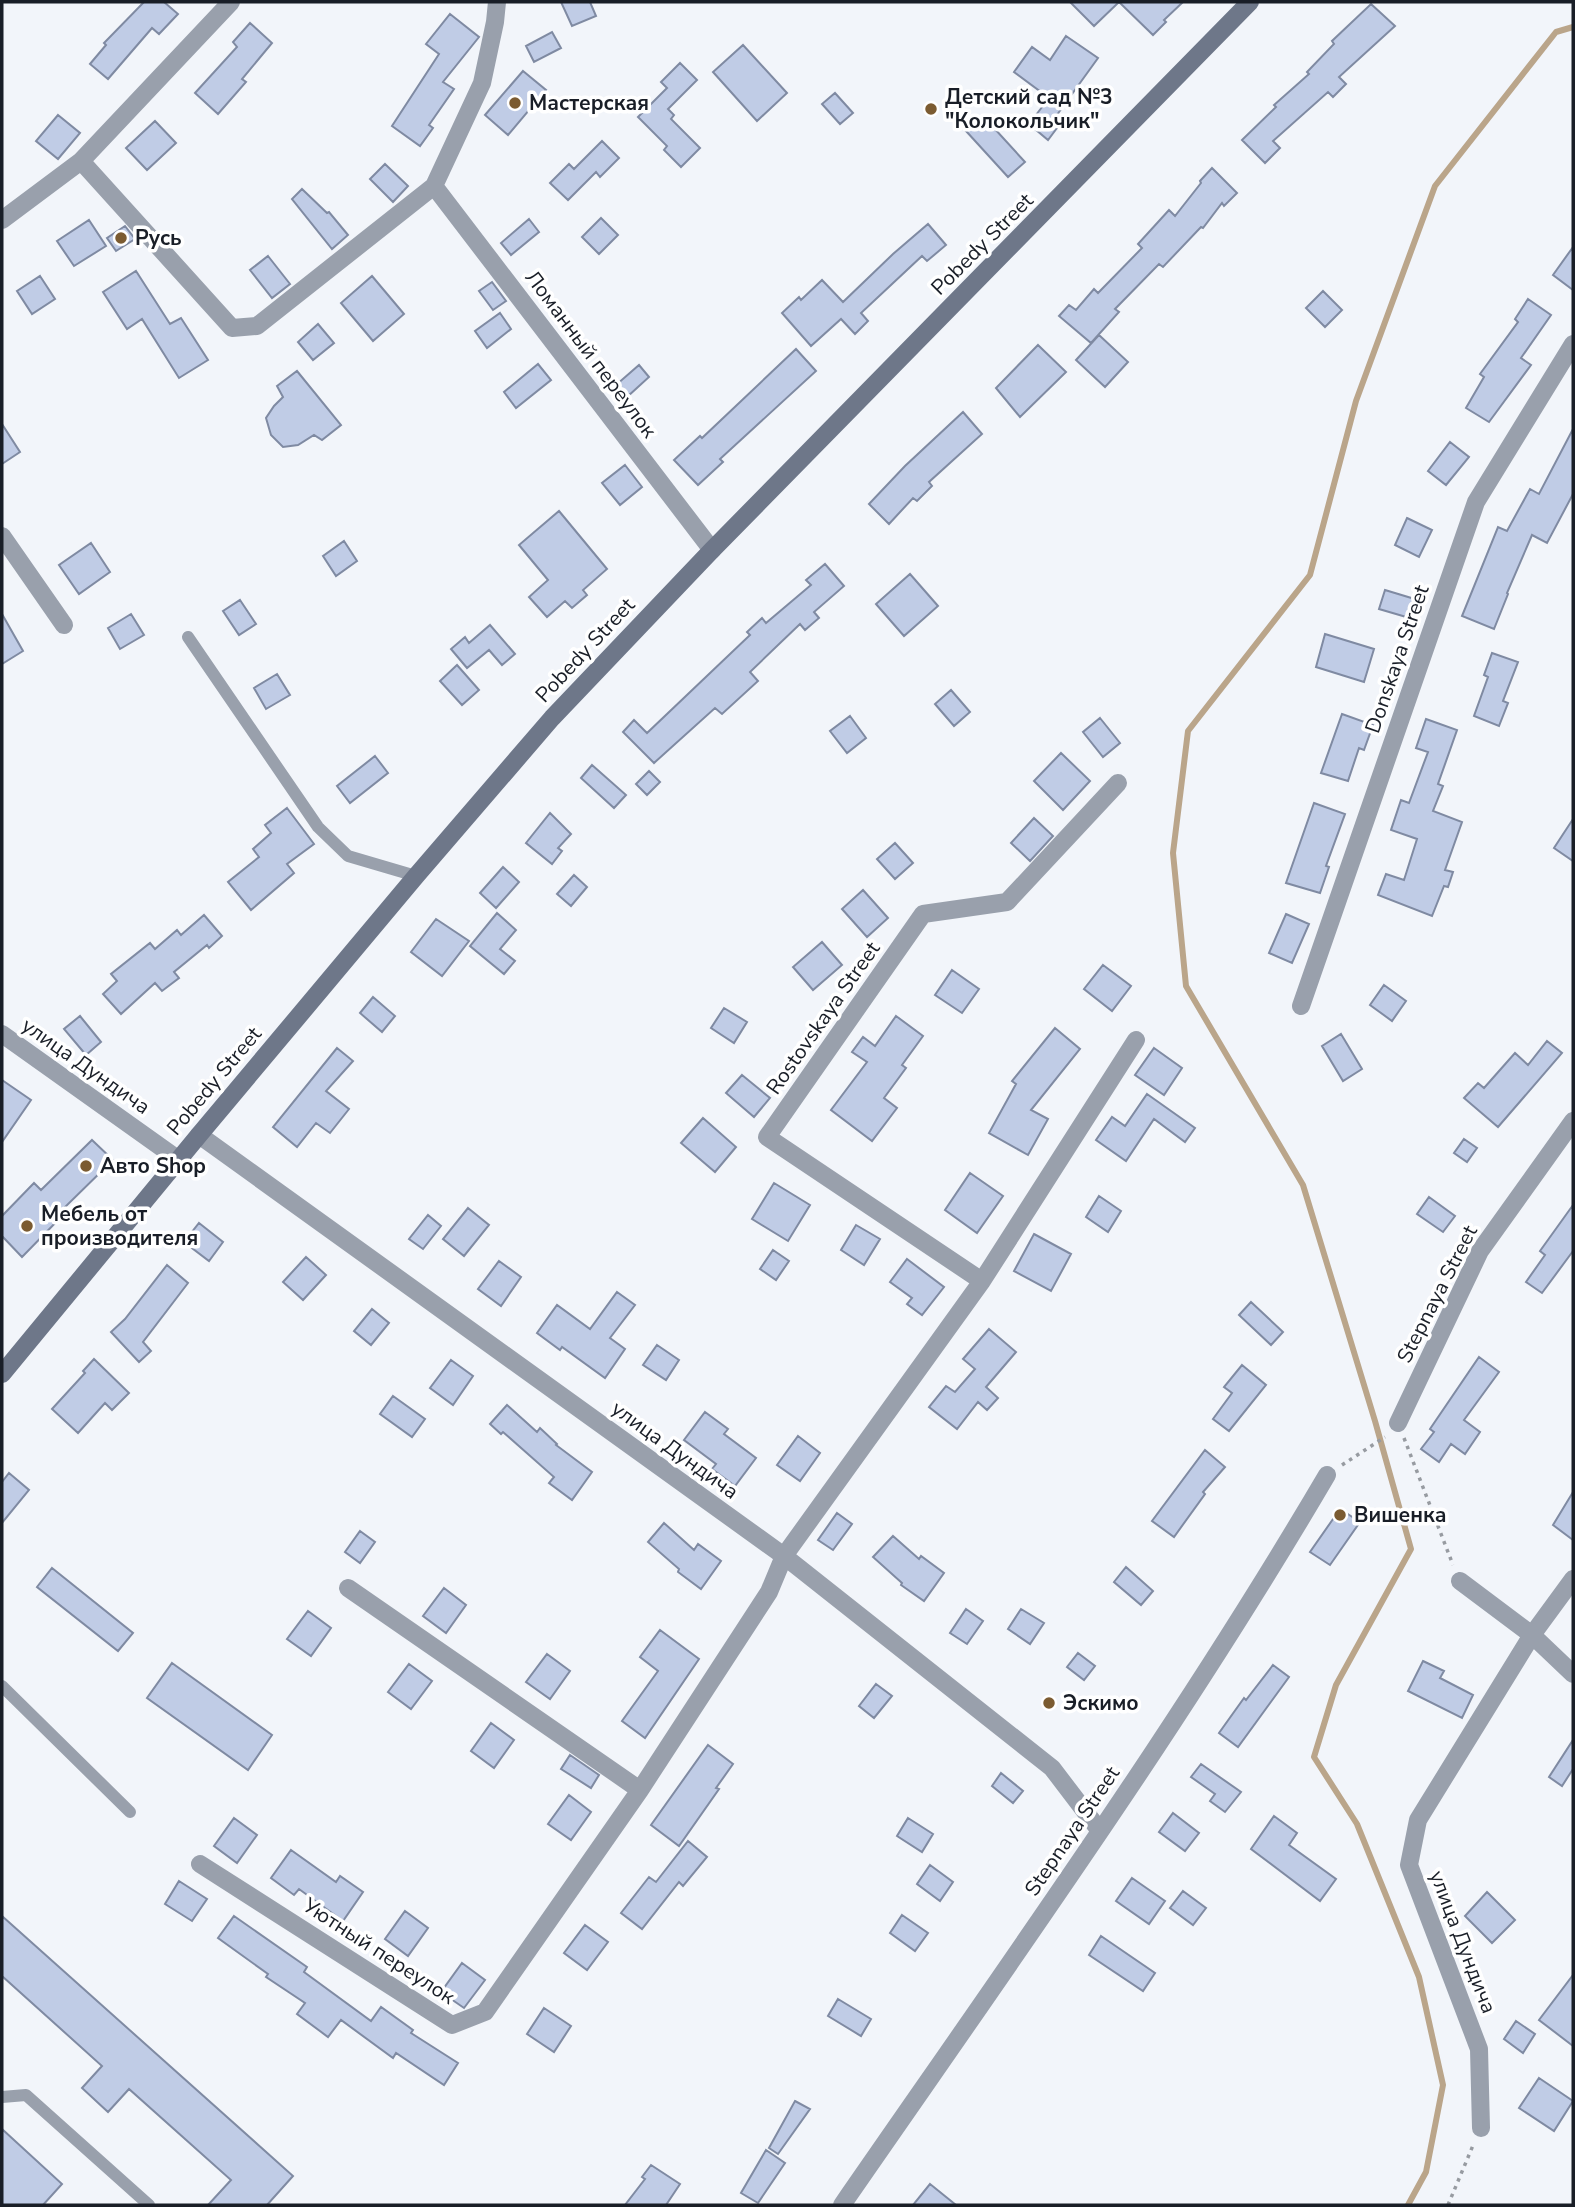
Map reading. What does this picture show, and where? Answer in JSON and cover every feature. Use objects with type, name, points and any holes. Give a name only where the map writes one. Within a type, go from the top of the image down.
[{"type":"street","points":[[2,220],[81,161],[231,2]]},
{"type":"street","points":[[81,161],[232,328],[257,326],[434,186],[482,83],[497,2]]},
{"type":"street","name":"Pobedy Street","points":[[2,1374],[416,876],[552,718],[712,550],[1250,2]]},
{"type":"street","name":"Ломанный переулок","points":[[434,186],[712,550]]},
{"type":"street","name":"Donskaya Street","points":[[1301,1006],[1476,502],[1573,344]]},
{"type":"street","points":[[2,537],[64,625]]},
{"type":"street","name":"Rostovskaya Street","points":[[982,1282],[767,1137],[923,914],[1007,902],[1118,783]]},
{"type":"street","name":"улица Дундича","points":[[2,1034],[179,1160]]},
{"type":"street","points":[[783,1556],[982,1282],[1136,1040]]},
{"type":"street","name":"Stepnaya Street","points":[[1394,1429],[1480,1251],[1573,1122]]},
{"type":"street","name":"улица Дундича","points":[[199,1135],[783,1556],[1052,1768],[1100,1831]]},
{"type":"street","name":"Stepnaya Street","points":[[842,2205],[1169,1730],[1327,1475]]},
{"type":"street","name":"Уютный переулок","points":[[201,1864],[452,2025],[485,2012],[640,1790],[769,1592],[783,1556]]},
{"type":"street","name":"улица Дундича","points":[[1481,2129],[1479,2049],[1409,1865],[1419,1820],[1532,1635],[1573,1579]]},
{"type":"street","points":[[1460,1581],[1532,1635],[1573,1674]]},
{"type":"street","points":[[348,1588],[640,1790]]},
{"type":"lane","points":[[188,637],[318,827],[348,856],[416,876]]},
{"type":"lane","points":[[2,1686],[130,1812]]},
{"type":"lane","points":[[2,2097],[26,2095],[149,2205]]},
{"type":"path","points":[[1327,1475],[1394,1429],[1460,1581]]},
{"type":"path","points":[[1448,2205],[1481,2129]]},
{"type":"building","points":[[144,2],[164,2],[178,14],[159,34],[152,28],[108,79],[90,64],[106,45],[104,43]]},
{"type":"building","points":[[561,2],[590,2],[596,16],[572,26]]},
{"type":"building","points":[[1070,2],[1119,2],[1094,26]]},
{"type":"building","points":[[1119,2],[1183,2],[1153,35]]},
{"type":"building","points":[[1371,4],[1395,26],[1339,77],[1346,84],[1333,97],[1328,92],[1273,141],[1280,148],[1265,163],[1242,140],[1276,107],[1274,105],[1309,74],[1307,72],[1334,44],[1332,41]]},
{"type":"building","points":[[450,14],[479,37],[443,82],[454,89],[429,125],[433,128],[420,146],[392,126],[439,54],[426,44]]},
{"type":"building","points":[[250,23],[272,43],[242,79],[246,82],[218,114],[195,93],[237,47],[233,42]]},
{"type":"building","points":[[552,32],[561,48],[534,62],[526,46]]},
{"type":"building","points":[[1066,36],[1098,58],[1054,119],[1060,124],[1048,140],[1029,124],[1049,98],[1014,72],[1032,47],[1050,60]]},
{"type":"building","points":[[743,45],[787,93],[757,121],[713,72]]},
{"type":"building","points":[[680,63],[697,80],[668,109],[674,115],[671,119],[700,148],[681,167],[664,150],[667,146],[638,117],[667,88],[661,82]]},
{"type":"building","name":"Мастерская","points":[[523,71],[546,90],[508,135],[485,115]]},
{"type":"building","points":[[835,93],[853,113],[840,124],[822,104]]},
{"type":"building","points":[[58,115],[80,133],[58,159],[36,141]]},
{"type":"building","points":[[983,116],[1025,162],[1008,177],[966,131]]},
{"type":"building","points":[[155,121],[176,143],[147,170],[126,148]]},
{"type":"building","points":[[602,141],[619,158],[600,177],[596,172],[568,200],[550,183],[569,164],[574,169]]},
{"type":"building","points":[[385,164],[408,186],[393,202],[370,179]]},
{"type":"building","points":[[1212,168],[1237,193],[1224,206],[1222,203],[1203,228],[1201,227],[1163,267],[1159,264],[1115,309],[1119,312],[1091,343],[1059,316],[1069,305],[1076,310],[1094,289],[1098,293],[1142,248],[1138,244],[1169,210],[1175,216]]},
{"type":"building","points":[[302,189],[329,212],[348,235],[332,249],[292,199]]},
{"type":"building","points":[[601,218],[618,235],[599,254],[582,237]]},
{"type":"building","points":[[529,219],[539,232],[511,255],[501,243]]},
{"type":"building","points":[[89,220],[106,246],[74,266],[57,241]]},
{"type":"building","points":[[928,224],[946,245],[927,261],[922,256],[861,313],[868,321],[855,334],[841,319],[811,346],[782,313],[822,280],[843,302]]},
{"type":"building","name":"Русь","points":[[125,226],[135,239],[116,251],[107,238]]},
{"type":"building","points":[[1573,247],[1573,290],[1553,275]]},
{"type":"building","points":[[268,256],[290,284],[272,298],[250,270]]},
{"type":"building","points":[[136,271],[170,324],[181,318],[208,360],[179,378],[142,319],[127,329],[103,292]]},
{"type":"building","points":[[40,276],[55,299],[32,314],[17,291]]},
{"type":"building","points":[[372,276],[404,314],[373,341],[341,303]]},
{"type":"building","points":[[492,282],[506,301],[493,310],[479,291]]},
{"type":"building","points":[[1323,291],[1342,310],[1325,327],[1306,308]]},
{"type":"building","points":[[1528,299],[1551,315],[1521,358],[1531,365],[1489,422],[1466,408],[1484,377],[1480,374],[1518,322],[1515,319]]},
{"type":"building","points":[[500,313],[511,329],[487,348],[475,331]]},
{"type":"building","points":[[318,324],[334,343],[313,360],[298,342]]},
{"type":"building","points":[[1099,335],[1128,362],[1105,387],[1076,360]]},
{"type":"building","points":[[1038,345],[1066,372],[1020,417],[996,388]]},
{"type":"building","points":[[796,349],[816,371],[720,459],[723,462],[698,485],[674,460],[700,436],[702,438]]},
{"type":"building","points":[[538,364],[551,380],[516,408],[504,392]]},
{"type":"building","points":[[639,365],[649,377],[627,397],[616,385]]},
{"type":"building","points":[[297,371],[341,425],[322,440],[314,435],[298,445],[283,447],[271,435],[266,418],[283,397],[277,386]]},
{"type":"building","points":[[963,412],[982,434],[929,482],[932,486],[917,501],[913,498],[889,524],[869,504]]},
{"type":"building","points":[[2,424],[20,452],[2,464]]},
{"type":"building","points":[[1573,429],[1573,494],[1547,543],[1532,535],[1494,629],[1462,616],[1498,527],[1507,531],[1530,489],[1539,494]]},
{"type":"building","points":[[1450,442],[1469,457],[1446,485],[1428,471]]},
{"type":"building","points":[[625,465],[642,487],[620,505],[602,483]]},
{"type":"building","points":[[559,511],[607,569],[583,590],[587,595],[572,608],[565,601],[547,617],[529,597],[548,580],[519,545]]},
{"type":"building","points":[[1407,518],[1432,530],[1419,557],[1395,545]]},
{"type":"building","points":[[344,541],[357,561],[336,576],[323,556]]},
{"type":"building","points":[[91,543],[110,572],[79,594],[59,565]]},
{"type":"building","points":[[825,564],[844,586],[814,612],[819,618],[805,630],[800,624],[750,672],[758,681],[722,714],[715,708],[654,763],[623,732],[634,720],[647,733],[750,635],[747,632],[762,618],[766,623],[811,585],[806,580]]},
{"type":"building","points":[[910,574],[938,606],[904,636],[876,604]]},
{"type":"building","points":[[1385,590],[1418,600],[1413,619],[1379,609]]},
{"type":"building","points":[[240,600],[256,624],[239,635],[223,611]]},
{"type":"building","points":[[2,614],[23,651],[2,664]]},
{"type":"building","points":[[131,614],[144,635],[120,649],[108,628]]},
{"type":"building","points":[[490,625],[515,654],[502,665],[489,650],[467,668],[451,649],[465,637],[469,643]]},
{"type":"building","points":[[1325,634],[1374,649],[1364,682],[1316,667]]},
{"type":"building","points":[[1492,653],[1518,662],[1503,701],[1508,703],[1499,726],[1474,716],[1488,677],[1484,675]]},
{"type":"building","points":[[457,665],[479,690],[462,705],[440,681]]},
{"type":"building","points":[[277,674],[290,695],[266,709],[254,688]]},
{"type":"building","points":[[951,690],[970,712],[954,726],[935,704]]},
{"type":"building","points":[[1342,714],[1373,725],[1364,750],[1359,748],[1348,781],[1321,773]]},
{"type":"building","points":[[850,716],[866,738],[847,753],[830,731]]},
{"type":"building","points":[[1100,718],[1120,743],[1103,757],[1083,732]]},
{"type":"building","points":[[1426,719],[1457,730],[1438,784],[1443,786],[1433,811],[1462,822],[1445,870],[1453,872],[1432,916],[1378,895],[1386,874],[1404,880],[1417,839],[1391,830],[1401,800],[1409,803],[1428,752],[1416,748]]},
{"type":"building","points":[[1061,753],[1090,781],[1063,810],[1034,781]]},
{"type":"building","points":[[375,756],[388,773],[350,803],[337,786]]},
{"type":"building","points":[[592,765],[626,795],[614,808],[581,778]]},
{"type":"building","points":[[649,771],[660,782],[647,795],[636,784]]},
{"type":"building","points":[[1314,803],[1345,814],[1326,866],[1329,867],[1320,893],[1286,883]]},
{"type":"building","points":[[287,808],[314,844],[287,864],[294,873],[251,910],[228,882],[259,857],[253,849],[271,833],[265,825]]},
{"type":"building","points":[[550,813],[571,834],[558,848],[562,851],[552,864],[526,843]]},
{"type":"building","points":[[1034,818],[1053,836],[1030,861],[1011,843]]},
{"type":"building","points":[[1573,819],[1573,861],[1554,848]]},
{"type":"building","points":[[895,843],[913,863],[895,879],[877,859]]},
{"type":"building","points":[[503,867],[519,882],[496,908],[480,893]]},
{"type":"building","points":[[574,875],[587,887],[571,906],[557,894]]},
{"type":"building","points":[[863,890],[888,918],[867,937],[842,909]]},
{"type":"building","points":[[497,913],[516,930],[500,949],[515,961],[504,974],[470,946]]},
{"type":"building","points":[[1286,914],[1309,924],[1292,963],[1269,953]]},
{"type":"building","points":[[204,915],[222,936],[174,972],[179,978],[162,991],[155,983],[121,1014],[103,994],[117,981],[111,974],[150,943],[155,949],[177,930],[181,935]]},
{"type":"building","points":[[436,919],[469,941],[442,976],[411,952]]},
{"type":"building","points":[[822,942],[842,965],[813,990],[793,967]]},
{"type":"building","points":[[1103,965],[1131,986],[1112,1011],[1084,989]]},
{"type":"building","points":[[952,970],[979,989],[962,1013],[935,995]]},
{"type":"building","points":[[1384,985],[1406,1001],[1392,1021],[1370,1005]]},
{"type":"building","points":[[373,997],[395,1016],[382,1032],[360,1013]]},
{"type":"building","points":[[724,1008],[747,1022],[734,1043],[711,1028]]},
{"type":"building","points":[[80,1016],[101,1042],[86,1055],[64,1029]]},
{"type":"building","points":[[896,1016],[923,1036],[902,1065],[906,1068],[884,1098],[897,1108],[872,1141],[831,1110],[867,1062],[852,1052],[863,1037],[875,1046]]},
{"type":"building","points":[[1055,1028],[1080,1049],[1031,1110],[1048,1119],[1028,1155],[989,1133],[1016,1084],[1012,1081]]},
{"type":"building","points":[[1341,1034],[1362,1069],[1343,1081],[1322,1046]]},
{"type":"building","points":[[1547,1041],[1562,1053],[1498,1127],[1464,1098],[1478,1083],[1484,1088],[1515,1053],[1528,1065]]},
{"type":"building","points":[[337,1048],[353,1061],[326,1091],[349,1109],[330,1133],[316,1123],[297,1147],[273,1127]]},
{"type":"building","points":[[1154,1048],[1182,1068],[1164,1095],[1135,1075]]},
{"type":"building","points":[[742,1075],[770,1098],[754,1117],[726,1093]]},
{"type":"building","points":[[2,1080],[31,1100],[2,1142]]},
{"type":"building","points":[[1147,1094],[1195,1128],[1185,1142],[1154,1119],[1126,1161],[1096,1140],[1112,1117],[1125,1126]]},
{"type":"building","points":[[703,1118],[736,1147],[715,1172],[681,1143]]},
{"type":"building","points":[[1464,1139],[1477,1148],[1467,1162],[1454,1153]]},
{"type":"building","points":[[92,1140],[113,1160],[62,1210],[65,1213],[22,1257],[2,1236],[2,1216],[34,1183],[41,1190]]},
{"type":"building","points":[[970,1173],[1003,1196],[977,1233],[945,1210]]},
{"type":"building","points":[[774,1183],[810,1205],[788,1241],[752,1219]]},
{"type":"building","points":[[1099,1196],[1121,1211],[1108,1232],[1086,1217]]},
{"type":"building","points":[[1429,1197],[1455,1216],[1443,1232],[1417,1214]]},
{"type":"building","points":[[1573,1205],[1573,1251],[1542,1293],[1526,1282],[1545,1255],[1540,1251]]},
{"type":"building","points":[[468,1208],[489,1225],[464,1256],[443,1239]]},
{"type":"building","points":[[428,1215],[441,1226],[423,1249],[409,1239]]},
{"type":"building","points":[[199,1223],[223,1242],[209,1261],[184,1242]]},
{"type":"building","points":[[856,1225],[880,1239],[864,1265],[841,1250]]},
{"type":"building","points":[[1034,1234],[1071,1254],[1051,1291],[1014,1271]]},
{"type":"building","points":[[773,1250],[789,1261],[776,1280],[760,1269]]},
{"type":"building","points":[[306,1257],[326,1275],[303,1300],[283,1282]]},
{"type":"building","points":[[907,1259],[944,1287],[922,1315],[907,1304],[912,1298],[890,1282]]},
{"type":"building","points":[[499,1261],[521,1277],[501,1306],[478,1289]]},
{"type":"building","points":[[167,1265],[188,1283],[143,1342],[151,1351],[139,1362],[111,1332],[125,1319]]},
{"type":"building","points":[[617,1292],[635,1305],[610,1338],[625,1349],[605,1378],[562,1347],[560,1350],[537,1333],[557,1305],[590,1329]]},
{"type":"building","points":[[1251,1302],[1283,1332],[1271,1345],[1239,1315]]},
{"type":"building","points":[[372,1309],[389,1323],[371,1345],[354,1331]]},
{"type":"building","points":[[989,1329],[1016,1352],[986,1387],[998,1398],[987,1410],[978,1402],[957,1429],[929,1407],[946,1386],[955,1392],[975,1369],[963,1359]]},
{"type":"building","points":[[657,1345],[679,1360],[666,1380],[643,1365]]},
{"type":"building","points":[[1479,1357],[1499,1372],[1464,1420],[1480,1432],[1465,1454],[1451,1444],[1439,1462],[1421,1449],[1434,1432],[1430,1429]]},
{"type":"building","points":[[94,1359],[129,1393],[112,1410],[105,1403],[78,1433],[52,1409],[85,1373],[83,1371]]},
{"type":"building","points":[[451,1360],[473,1376],[453,1405],[430,1388]]},
{"type":"building","points":[[1242,1365],[1266,1385],[1229,1431],[1213,1419],[1232,1393],[1224,1387]]},
{"type":"building","points":[[393,1396],[425,1419],[412,1437],[380,1414]]},
{"type":"building","points":[[507,1405],[537,1432],[540,1428],[556,1445],[592,1472],[572,1500],[549,1483],[554,1477],[503,1432],[501,1434],[490,1424]]},
{"type":"building","points":[[705,1412],[728,1429],[724,1434],[756,1458],[735,1486],[712,1469],[716,1464],[684,1440]]},
{"type":"building","points":[[798,1436],[820,1453],[800,1481],[777,1465]]},
{"type":"building","points":[[1205,1450],[1225,1467],[1203,1492],[1205,1494],[1174,1537],[1152,1521]]},
{"type":"building","points":[[9,1473],[29,1490],[2,1523],[2,1482]]},
{"type":"building","points":[[1573,1492],[1573,1540],[1553,1525]]},
{"type":"building","points":[[1340,1509],[1360,1522],[1330,1565],[1310,1552]]},
{"type":"building","points":[[837,1513],[852,1524],[833,1550],[818,1540]]},
{"type":"building","points":[[664,1523],[694,1550],[698,1544],[721,1561],[701,1589],[678,1572],[679,1569],[648,1542]]},
{"type":"building","points":[[360,1531],[375,1542],[360,1563],[345,1552]]},
{"type":"building","points":[[893,1536],[919,1559],[921,1556],[944,1573],[924,1601],[901,1585],[902,1583],[873,1557]]},
{"type":"building","points":[[1126,1567],[1153,1591],[1141,1605],[1114,1582]]},
{"type":"building","points":[[52,1568],[133,1633],[118,1651],[37,1587]]},
{"type":"building","points":[[444,1588],[466,1605],[446,1633],[423,1616]]},
{"type":"building","points":[[966,1609],[983,1621],[967,1644],[950,1633]]},
{"type":"building","points":[[1021,1609],[1044,1623],[1030,1644],[1008,1629]]},
{"type":"building","points":[[308,1611],[331,1628],[311,1656],[287,1639]]},
{"type":"building","points":[[660,1630],[699,1659],[645,1738],[622,1721],[658,1671],[640,1657]]},
{"type":"building","points":[[1078,1653],[1095,1666],[1084,1680],[1067,1667]]},
{"type":"building","points":[[547,1654],[570,1671],[550,1699],[526,1682]]},
{"type":"building","points":[[1423,1661],[1444,1671],[1440,1678],[1473,1695],[1462,1718],[1408,1691]]},
{"type":"building","points":[[172,1663],[272,1735],[248,1770],[147,1698]]},
{"type":"building","points":[[409,1664],[432,1681],[411,1709],[388,1692]]},
{"type":"building","points":[[1273,1665],[1289,1677],[1238,1747],[1219,1733],[1244,1698],[1246,1700]]},
{"type":"building","points":[[876,1684],[892,1696],[874,1718],[859,1706]]},
{"type":"building","points":[[491,1723],[514,1740],[494,1768],[471,1751]]},
{"type":"building","points":[[1573,1740],[1573,1769],[1562,1786],[1549,1777]]},
{"type":"building","points":[[708,1745],[733,1764],[679,1846],[651,1825]]},
{"type":"building","points":[[570,1755],[599,1775],[591,1788],[561,1769]]},
{"type":"building","points":[[1201,1764],[1241,1792],[1225,1812],[1210,1801],[1215,1794],[1191,1777]]},
{"type":"building","points":[[1001,1773],[1023,1791],[1013,1803],[992,1786]]},
{"type":"building","points":[[569,1795],[591,1812],[571,1840],[548,1824]]},
{"type":"building","points":[[1173,1813],[1199,1833],[1185,1851],[1159,1832]]},
{"type":"building","points":[[1274,1816],[1297,1833],[1289,1845],[1336,1879],[1320,1901],[1251,1849]]},
{"type":"building","points":[[234,1818],[257,1835],[237,1863],[214,1846]]},
{"type":"building","points":[[908,1818],[933,1834],[922,1852],[897,1836]]},
{"type":"building","points":[[688,1841],[707,1857],[683,1886],[679,1882],[642,1929],[621,1913],[649,1877],[656,1882]]},
{"type":"building","points":[[291,1850],[336,1882],[340,1876],[363,1892],[343,1921],[299,1889],[294,1895],[271,1878]]},
{"type":"building","points":[[930,1865],[953,1882],[940,1901],[917,1884]]},
{"type":"building","points":[[1132,1878],[1165,1901],[1149,1924],[1116,1901]]},
{"type":"building","points":[[179,1881],[207,1899],[192,1921],[165,1904]]},
{"type":"building","points":[[1183,1891],[1206,1908],[1193,1925],[1170,1908]]},
{"type":"building","points":[[1487,1892],[1515,1920],[1492,1943],[1465,1916]]},
{"type":"building","points":[[405,1911],[428,1928],[408,1956],[385,1939]]},
{"type":"building","points":[[902,1915],[928,1933],[915,1951],[890,1933]]},
{"type":"building","points":[[2,1916],[293,2176],[267,2205],[208,2205],[231,2180],[129,2089],[108,2112],[82,2088],[102,2066],[2,1976]]},
{"type":"building","points":[[234,1916],[307,1967],[304,1972],[371,2021],[381,2007],[413,2030],[411,2033],[458,2063],[444,2085],[396,2053],[393,2058],[341,2020],[328,2037],[297,2014],[305,2003],[266,1977],[268,1974],[218,1938]]},
{"type":"building","points":[[585,1925],[608,1942],[587,1970],[564,1953]]},
{"type":"building","points":[[1101,1936],[1155,1973],[1143,1991],[1089,1955]]},
{"type":"building","points":[[462,1963],[485,1980],[464,2008],[441,1992]]},
{"type":"building","points":[[1573,1975],[1573,2046],[1539,2020]]},
{"type":"building","points":[[838,1999],[871,2019],[861,2036],[828,2016]]},
{"type":"building","points":[[544,2008],[571,2026],[554,2052],[527,2034]]},
{"type":"building","points":[[1516,2021],[1535,2034],[1523,2053],[1504,2039]]},
{"type":"building","points":[[1539,2078],[1573,2101],[1554,2131],[1519,2108]]},
{"type":"building","points":[[795,2101],[810,2109],[778,2154],[769,2148]]},
{"type":"building","points":[[2,2129],[62,2184],[43,2205],[2,2205]]},
{"type":"building","points":[[766,2150],[785,2163],[758,2203],[741,2193]]},
{"type":"building","points":[[651,2165],[680,2184],[666,2205],[625,2205],[645,2179],[642,2177]]},
{"type":"building","points":[[930,2184],[956,2205],[913,2205]]},
{"type":"waterway","points":[[1408,2205],[1426,2172],[1443,2085],[1419,1977],[1357,1824],[1314,1757],[1336,1685],[1411,1549],[1303,1185],[1186,986],[1173,853],[1188,731],[1310,575],[1356,401],[1435,186],[1556,32],[1573,27]]},
{"type":"place","name":"Мастерская","points":[[515,103]]},
{"type":"place","name":"Детский сад №3 \"Колокольчик\"","points":[[931,109]]},
{"type":"place","name":"Русь","points":[[121,238]]},
{"type":"place","name":"Авто Shop","points":[[86,1166]]},
{"type":"place","name":"Мебель от производителя","points":[[27,1226]]},
{"type":"place","name":"Вишенка","points":[[1340,1515]]},
{"type":"place","name":"Эскимо","points":[[1049,1703]]}]
